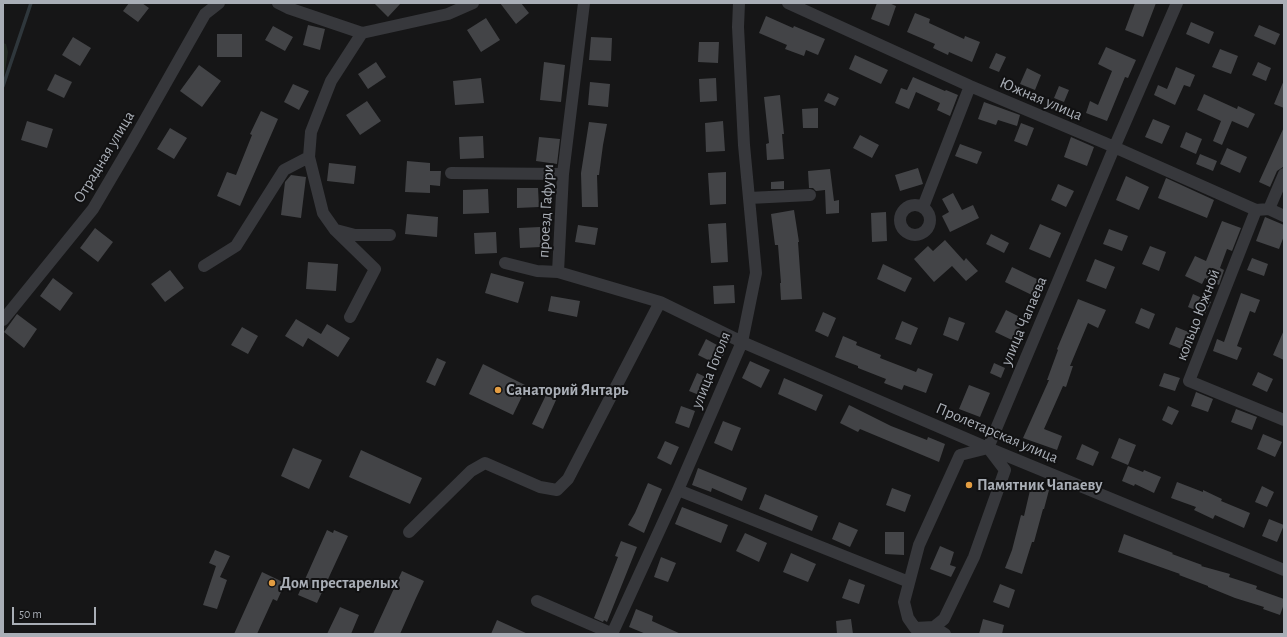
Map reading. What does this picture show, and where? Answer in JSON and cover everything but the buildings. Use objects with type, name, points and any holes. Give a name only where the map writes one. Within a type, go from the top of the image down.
[{"type":"street","name":"Отрадная улица","points":[[3,320],[93,209],[205,14],[219,3]]},
{"type":"street","points":[[278,3],[288,8],[362,33],[446,9],[473,3]]},
{"type":"street","name":"проезд Гафури","points":[[584,3],[563,174],[558,272],[660,302],[742,342]]},
{"type":"street","name":"улица Гоголя","points":[[613,634],[678,490],[742,342],[756,273],[744,145],[739,43],[739,3]]},
{"type":"street","name":"Южная улица","points":[[788,3],[970,86],[1098,140],[1256,210],[1269,209],[1284,216]]},
{"type":"street","name":"улица Чапаева","points":[[988,448],[1114,148],[1177,3]]},
{"type":"street","points":[[350,317],[375,269],[335,230],[323,212],[309,157],[311,132],[331,81],[362,33]]},
{"type":"street","points":[[923,207],[970,86]]},
{"type":"street","points":[[204,266],[236,246],[284,170],[309,157]]},
{"type":"street","points":[[451,173],[563,174]]},
{"type":"street","points":[[1269,209],[1284,174]]},
{"type":"street","points":[[749,198],[810,195]]},
{"type":"street","name":"кольцо Южной","points":[[1256,210],[1189,381],[1284,420]]},
{"type":"street","points":[[335,230],[355,235],[390,235]]},
{"type":"street","points":[[505,263],[536,271],[558,272]]},
{"type":"street","points":[[409,532],[471,471],[485,463],[540,488],[557,490],[568,479],[660,302]]},
{"type":"street","name":"Пролетарская улица","points":[[742,342],[988,448],[1284,570]]},
{"type":"street","points":[[988,448],[1005,470],[974,557],[944,619],[934,627],[914,631],[908,618],[904,602],[919,545],[960,455],[988,448]]},
{"type":"street","points":[[678,490],[909,582]]},
{"type":"street","points":[[537,601],[613,634]]},
{"type":"street","points":[[934,627],[945,634]]},
{"type":"shaded area","points":[[3,43],[6,44],[8,52],[3,85]]},
{"type":"waterway","points":[[3,86],[31,3]]},
{"type":"place","name":"Санаторий Янтарь","points":[[498,390]]},
{"type":"place","name":"Памятник Чапаеву","points":[[969,485]]},
{"type":"place","name":"Дом престарелых","points":[[272,583]]}]
